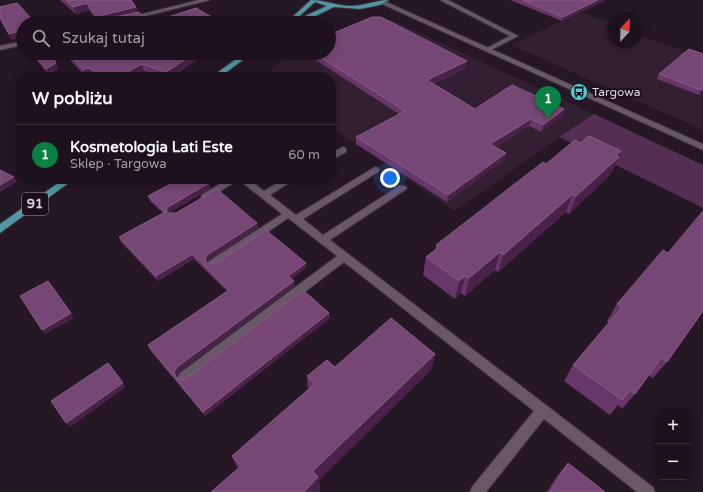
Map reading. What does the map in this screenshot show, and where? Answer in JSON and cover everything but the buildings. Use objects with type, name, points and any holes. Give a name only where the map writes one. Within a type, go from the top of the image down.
[{"type":"main road","points":[[297,16],[315,0],[332,6],[359,7],[384,1]]},
{"type":"main road","points":[[311,16],[332,6]]},
{"type":"main road","points":[[222,72],[239,60]]},
{"type":"main road","name":"91","points":[[0,229],[63,184]]},
{"type":"street","points":[[139,16],[207,0]]},
{"type":"street","points":[[443,0],[515,36],[487,50]]},
{"type":"street","points":[[384,1],[487,50],[703,147]]},
{"type":"street","points":[[0,48],[16,45]]},
{"type":"street","points":[[336,154],[343,150]]},
{"type":"street","points":[[213,264],[374,170]]},
{"type":"street","points":[[194,203],[226,184]]},
{"type":"street","points":[[250,184],[648,492]]},
{"type":"street","points":[[264,195],[283,184]]},
{"type":"street","points":[[323,240],[402,188]]},
{"type":"street","points":[[184,377],[344,256]]},
{"type":"street","points":[[477,492],[543,410]]},
{"type":"shaded area","points":[[581,12],[607,22],[607,48],[643,48],[643,36],[703,58],[703,130],[511,45]]},
{"type":"shaded area","points":[[392,20],[594,114],[454,211],[336,130],[336,72],[270,72],[283,60],[336,60],[336,32],[360,22]]},
{"type":"shaded area","points":[[594,114],[703,165],[703,208],[559,137]]},
{"type":"place","name":"Targowa","points":[[579,92]]},
{"type":"place","name":"Kosmetologia Lati Este","points":[[548,119]]}]
